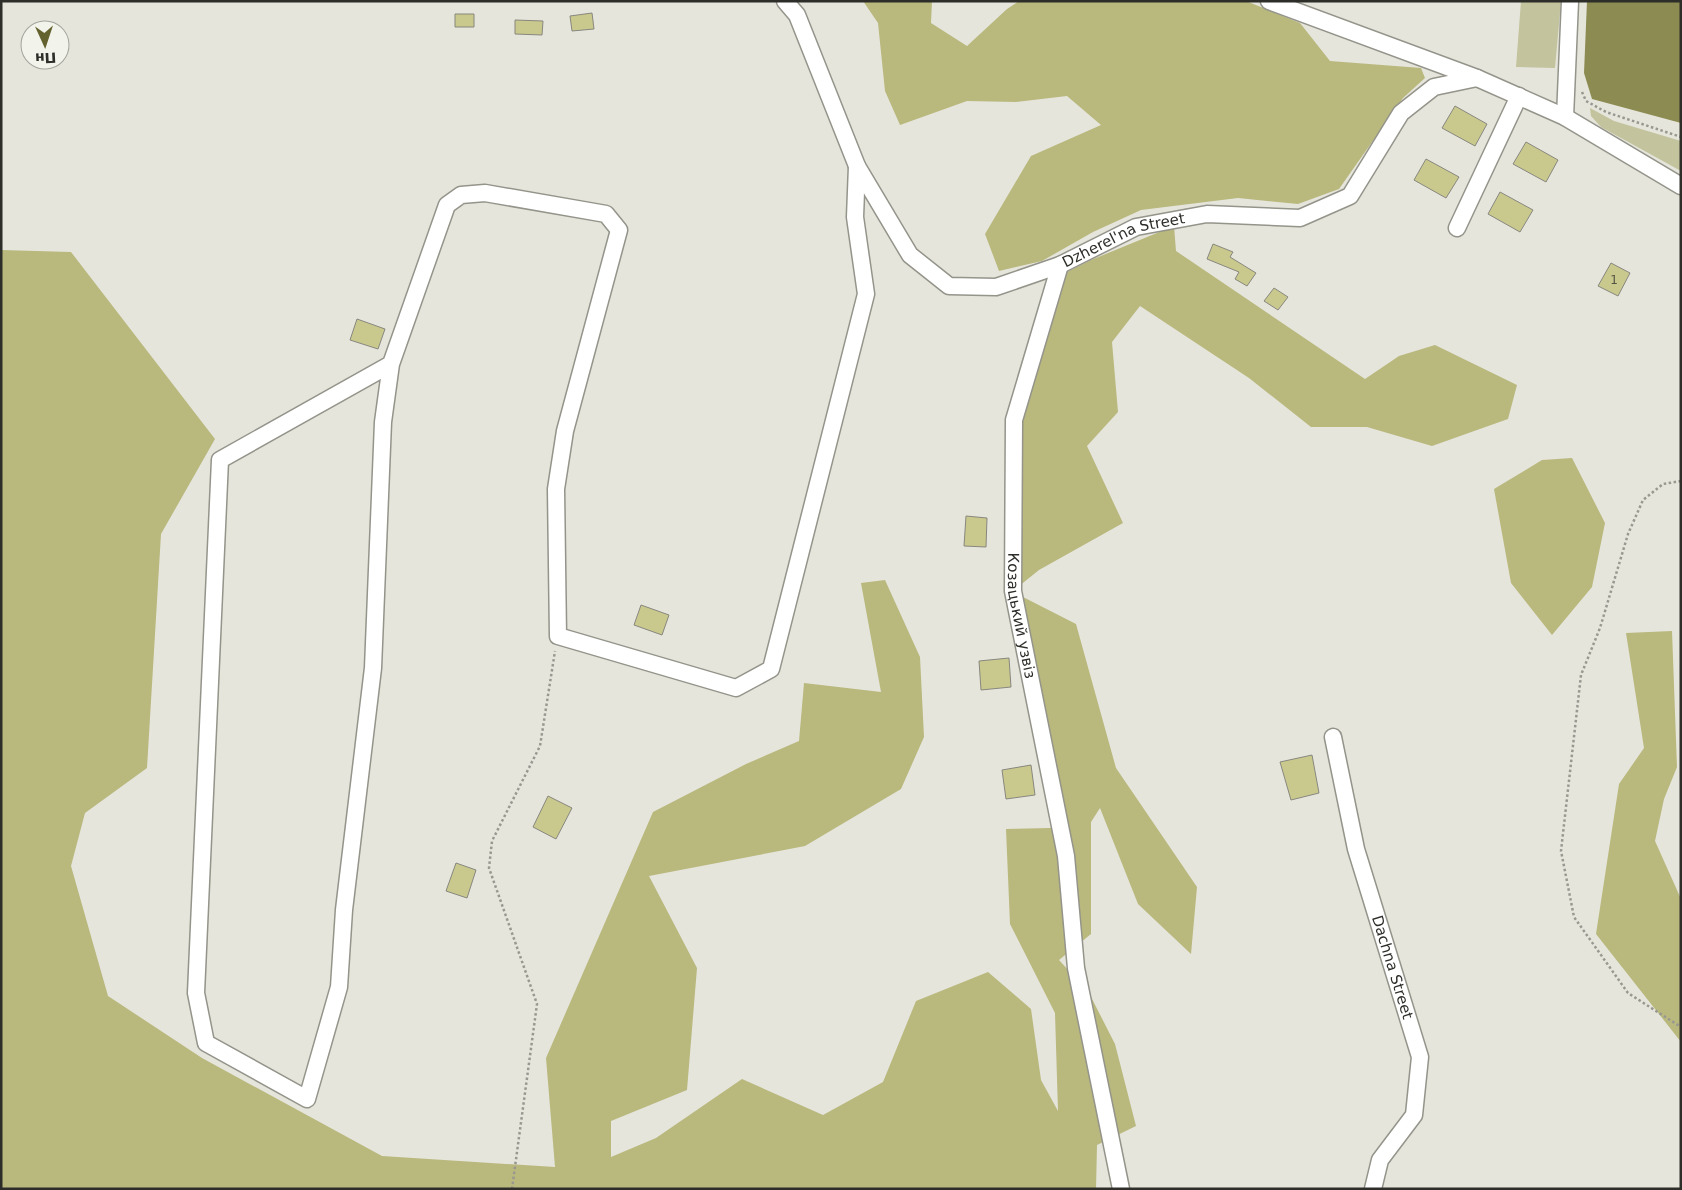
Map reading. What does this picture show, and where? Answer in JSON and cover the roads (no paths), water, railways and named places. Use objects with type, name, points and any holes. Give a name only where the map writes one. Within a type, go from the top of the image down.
[{"type":"street","name":"Dzherel'na Street","points":[[785,1],[797,15],[857,166],[910,255],[949,286],[996,287],[1060,265],[1136,228],[1207,214],[1300,218],[1350,196],[1401,113],[1434,86],[1477,78]]},
{"type":"street","points":[[1269,1],[1477,78],[1519,96],[1565,117],[1681,186]]},
{"type":"street","points":[[1565,117],[1570,1]]},
{"type":"street","points":[[1457,228],[1519,96]]},
{"type":"street","points":[[391,364],[220,460],[196,993],[206,1043],[307,1099],[339,986],[344,910],[373,668],[384,422],[391,364],[448,205],[461,195],[485,193],[606,214],[620,230],[565,431],[556,489],[558,636],[736,688],[772,669],[866,294],[855,217],[857,166]]},
{"type":"street","name":"Козацький узвіз","points":[[1060,265],[1014,420],[1013,591],[1066,856],[1076,968],[1121,1189]]},
{"type":"street","name":"Dachna Street","points":[[1333,737],[1356,849],[1420,1057],[1414,1115],[1380,1160],[1373,1189]]}]
